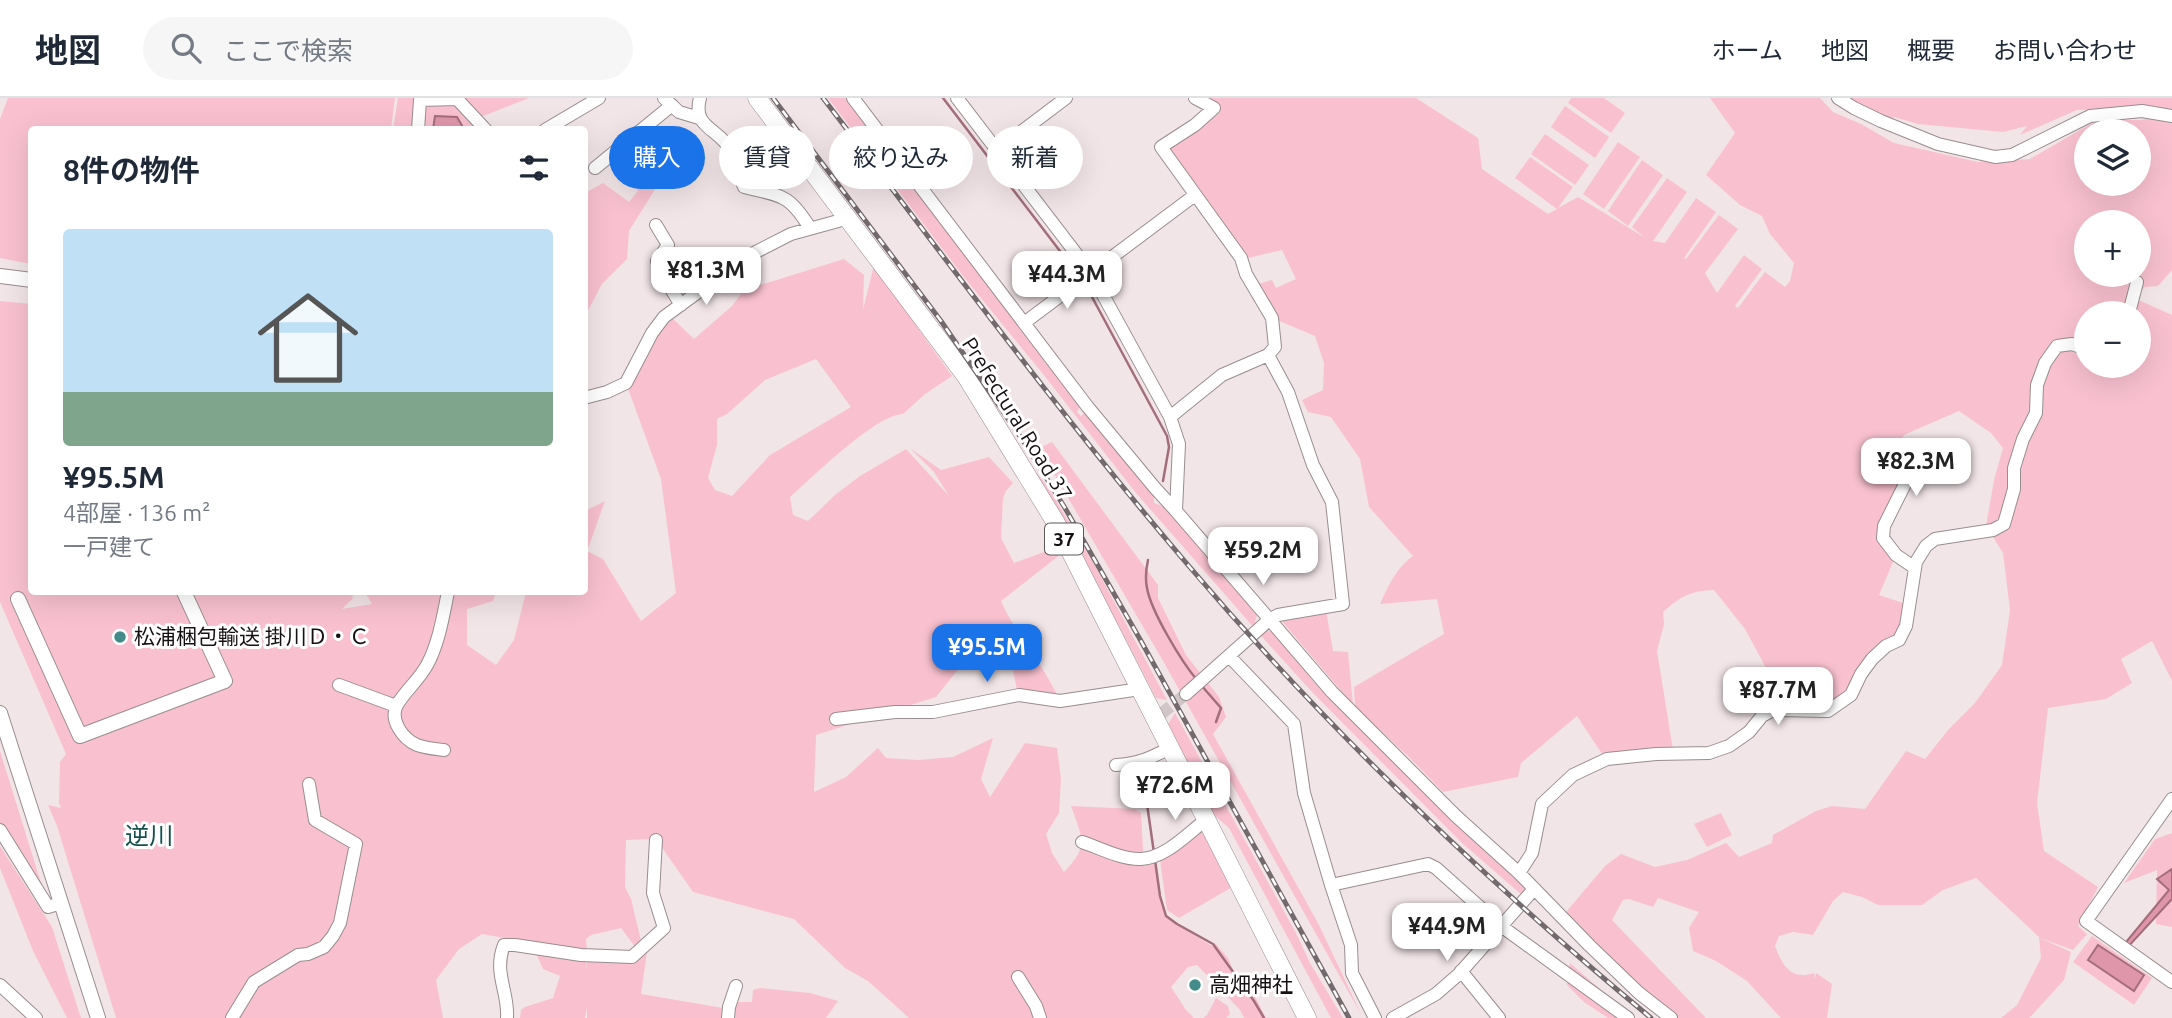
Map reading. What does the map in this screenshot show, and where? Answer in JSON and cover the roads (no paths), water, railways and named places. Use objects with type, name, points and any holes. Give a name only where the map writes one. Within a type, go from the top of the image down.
[{"type":"main road","name":"Prefectural Road 37","points":[[757,98],[966,376],[1056,523],[1140,689],[1158,716],[1170,748],[1307,1018]]},
{"type":"street","points":[[552,126],[599,98]]},
{"type":"street","points":[[699,118],[701,98]]},
{"type":"street","points":[[853,98],[1087,406],[1332,692],[1456,816],[1519,873],[1589,945],[1639,993],[1671,1018]]},
{"type":"street","points":[[957,98],[987,137]]},
{"type":"street","points":[[1029,126],[1066,98]]},
{"type":"street","points":[[1170,417],[1222,375],[1268,355],[1275,347],[1272,318],[1246,274],[1241,258],[1161,147],[1195,125],[1214,108],[1195,98]]},
{"type":"street","points":[[1838,98],[1881,121],[1938,144],[1995,157],[2012,155],[2090,116],[2142,111],[2172,116]]},
{"type":"street","points":[[418,126],[421,100],[457,99],[482,126]]},
{"type":"street","points":[[595,168],[668,102],[680,112],[699,118],[730,149],[744,187],[782,196],[797,209],[810,228]]},
{"type":"street","points":[[1027,189],[1091,273],[1170,417],[1179,444],[1172,507]]},
{"type":"street","points":[[1024,323],[1195,195]]},
{"type":"street","points":[[588,397],[626,383],[652,333],[664,317],[746,257],[791,234],[849,218]]},
{"type":"street","points":[[656,225],[668,245],[657,261],[681,305]]},
{"type":"street","points":[[0,276],[28,280]]},
{"type":"street","points":[[1519,873],[1532,853],[1542,804],[1573,775],[1607,759],[1666,753],[1709,753],[1729,746],[1749,732],[1762,716],[1773,710],[1828,711],[1851,695],[1872,659],[1886,646],[1899,640],[1906,626],[1916,562],[1926,546],[1936,539],[1993,530],[2004,524],[2014,489],[2014,468],[2023,439],[2036,413],[2037,385],[2045,363],[2057,346],[2074,345]]},
{"type":"street","points":[[1190,691],[1269,620],[1278,615],[1343,604],[1332,502],[1313,465],[1288,392],[1268,355]]},
{"type":"street","points":[[1896,445],[1908,459],[1910,474],[1884,526],[1883,538],[1896,555],[1915,568]]},
{"type":"street","points":[[18,598],[80,736],[225,681],[185,595]]},
{"type":"street","points":[[444,750],[416,745],[397,726],[395,718],[396,706],[428,664],[447,595]]},
{"type":"street","points":[[1229,656],[1294,724],[1304,793],[1351,945],[1352,973],[1375,1018]]},
{"type":"street","points":[[339,685],[396,706]]},
{"type":"street","points":[[836,719],[895,712],[933,712],[1019,695],[1060,701],[1140,689]]},
{"type":"street","points":[[0,713],[98,1018]]},
{"type":"street","points":[[1116,765],[1145,761],[1170,748]]},
{"type":"street","points":[[232,1018],[254,982],[298,955],[324,947],[340,923],[356,844],[315,820],[309,784]]},
{"type":"street","points":[[2172,799],[2086,921],[2172,982]]},
{"type":"street","points":[[1082,842],[1127,858],[1141,859],[1154,856],[1206,819]]},
{"type":"street","points":[[0,830],[48,907],[61,903]]},
{"type":"street","points":[[507,1018],[499,975],[504,945],[581,955],[632,957],[664,928],[653,892],[656,839]]},
{"type":"street","points":[[1331,886],[1428,864],[1436,867],[1501,926],[1628,1018]]},
{"type":"street","points":[[1393,1018],[1436,994],[1461,971],[1534,888]]},
{"type":"street","points":[[1461,971],[1499,1018]]},
{"type":"street","points":[[1018,977],[1037,1006],[1040,1018]]},
{"type":"street","points":[[0,985],[36,1018]]},
{"type":"street","points":[[728,1018],[736,986]]},
{"type":"waterway","points":[[943,98],[1079,276]]},
{"type":"waterway","points":[[1085,284],[1167,436],[1169,447],[1163,481]]},
{"type":"waterway","points":[[1148,560],[1146,584],[1154,609],[1175,649],[1197,680]]},
{"type":"waterway","points":[[1201,685],[1221,708],[1216,722]]},
{"type":"waterway","points":[[1152,781],[1146,797],[1154,853]]},
{"type":"waterway","points":[[1155,860],[1166,916],[1213,944],[1264,1018]]},
{"type":"tunnel","points":[[1161,714],[1186,694]]},
{"type":"railway","points":[[773,98],[941,321],[1026,445],[1141,641],[1349,1018]]},
{"type":"railway","points":[[823,98],[1094,451],[1241,626],[1352,744],[1468,858],[1651,1018]]},
{"type":"place","name":"松浦梱包輸送 掛川Ｄ・Ｃ","points":[[120,637]]},
{"type":"place","name":"高畑神社","points":[[1195,985]]},
{"type":"district","name":"逆川","points":[[149,836]]}]
